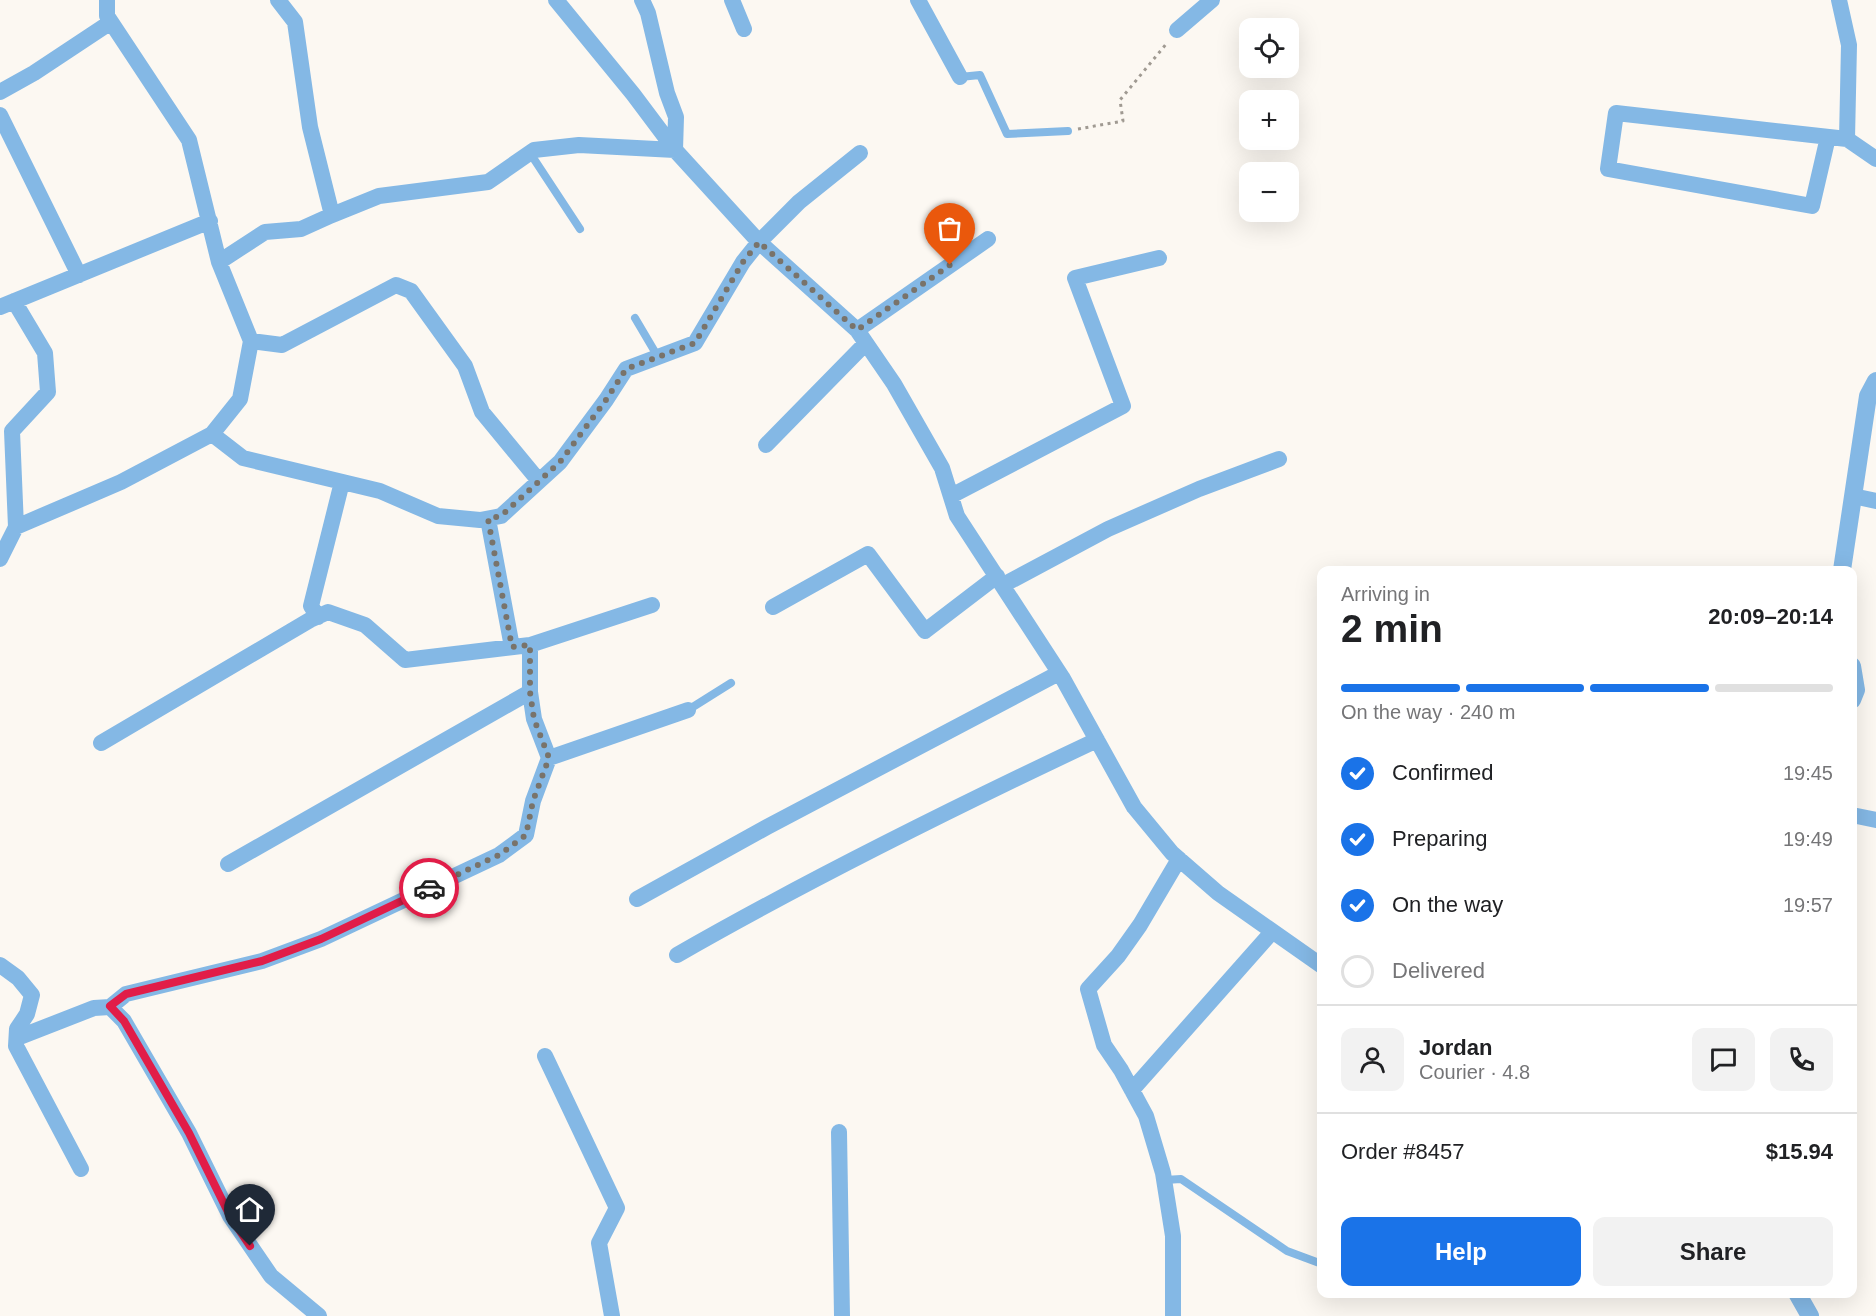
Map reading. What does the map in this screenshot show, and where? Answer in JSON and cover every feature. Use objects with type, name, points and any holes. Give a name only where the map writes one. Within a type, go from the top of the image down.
[{"type":"street","points":[[16,527],[121,482],[212,434],[240,399],[251,340],[219,262],[189,140],[107,16],[107,0]]},
{"type":"street","points":[[278,0],[295,22],[310,128],[332,215]]},
{"type":"street","points":[[556,0],[633,94],[675,150],[759,242],[862,336],[894,384],[942,468],[957,516],[1059,673],[1134,807],[1179,859],[1218,893],[1317,963]]},
{"type":"street","points":[[642,0],[648,13],[667,93],[676,117],[675,150]]},
{"type":"street","points":[[732,0],[744,29]]},
{"type":"street","points":[[918,0],[960,77]]},
{"type":"street","points":[[1177,30],[1212,0]]},
{"type":"street","points":[[1839,0],[1849,45],[1847,139]]},
{"type":"street","points":[[0,92],[34,73],[111,22]]},
{"type":"street","points":[[1828,137],[1812,206],[1608,169],[1616,113],[1847,139],[1876,159]]},
{"type":"street","points":[[0,115],[79,275]]},
{"type":"street","points":[[219,262],[265,232],[301,228],[379,196],[488,182],[534,150],[579,145],[675,150]]},
{"type":"street","points":[[212,434],[243,458],[380,491],[438,516],[480,520],[501,516],[560,462],[626,369],[695,343],[743,262],[759,242],[799,202],[860,153]]},
{"type":"street","points":[[0,560],[16,527],[12,431],[48,392],[45,353],[7,304],[210,221]]},
{"type":"street","points":[[765,446],[862,336],[988,239]]},
{"type":"street","points":[[951,496],[1123,406],[1075,278],[1159,258]]},
{"type":"street","points":[[251,340],[282,345],[396,285],[411,291],[465,366],[482,412],[539,481]]},
{"type":"street","points":[[1843,566],[1868,396],[1876,381]]},
{"type":"street","points":[[773,607],[868,554],[925,631],[1000,580],[1108,528],[1199,489],[1279,459]]},
{"type":"street","points":[[318,617],[311,606],[342,482]]},
{"type":"street","points":[[1853,496],[1876,501]]},
{"type":"street","points":[[488,519],[512,647]]},
{"type":"street","points":[[102,743],[328,612],[365,625],[405,660],[530,645],[652,605]]},
{"type":"street","points":[[17,1038],[94,1008],[110,1006],[126,994],[262,961],[321,939],[499,855],[526,835],[533,801],[549,758],[534,719],[530,692],[530,645]]},
{"type":"street","points":[[637,899],[1059,673]]},
{"type":"street","points":[[228,864],[530,692]]},
{"type":"street","points":[[549,758],[688,710]]},
{"type":"street","points":[[677,955],[740,919],[1013,780],[1097,740]]},
{"type":"street","points":[[1857,816],[1876,820]]},
{"type":"street","points":[[1173,1316],[1173,1236],[1165,1180],[1146,1116],[1104,1045],[1088,989],[1119,956],[1140,926],[1179,859]]},
{"type":"street","points":[[1132,1090],[1272,932]]},
{"type":"street","points":[[0,965],[18,978],[32,995],[27,1014],[17,1029],[16,1046],[81,1168]]},
{"type":"street","points":[[110,1006],[124,1021],[189,1133],[230,1216],[265,1268],[271,1276],[319,1316]]},
{"type":"street","points":[[545,1056],[617,1208],[599,1243],[612,1316]]},
{"type":"street","points":[[839,1132],[842,1316]]},
{"type":"street","points":[[1800,1298],[1810,1316]]},
{"type":"lane","points":[[960,77],[980,75],[1007,134],[1068,131]]},
{"type":"lane","points":[[530,153],[579,229]]},
{"type":"lane","points":[[635,318],[658,357]]},
{"type":"lane","points":[[688,710],[731,683]]},
{"type":"lane","points":[[1165,1180],[1181,1179],[1287,1251],[1317,1262]]},
{"type":"path","points":[[1068,131],[1123,121],[1120,100],[1177,30]]},
{"type":"way so far","points":[[429,888],[499,855],[526,835],[533,801],[549,758],[534,719],[530,692],[530,645],[512,647],[488,519],[501,516],[560,462],[626,369],[695,343],[743,262],[759,242],[857,330],[950,265]]},
{"type":"route","points":[[250,1246],[230,1216],[189,1133],[124,1021],[110,1006],[126,994],[262,961],[321,939],[429,888]]}]
